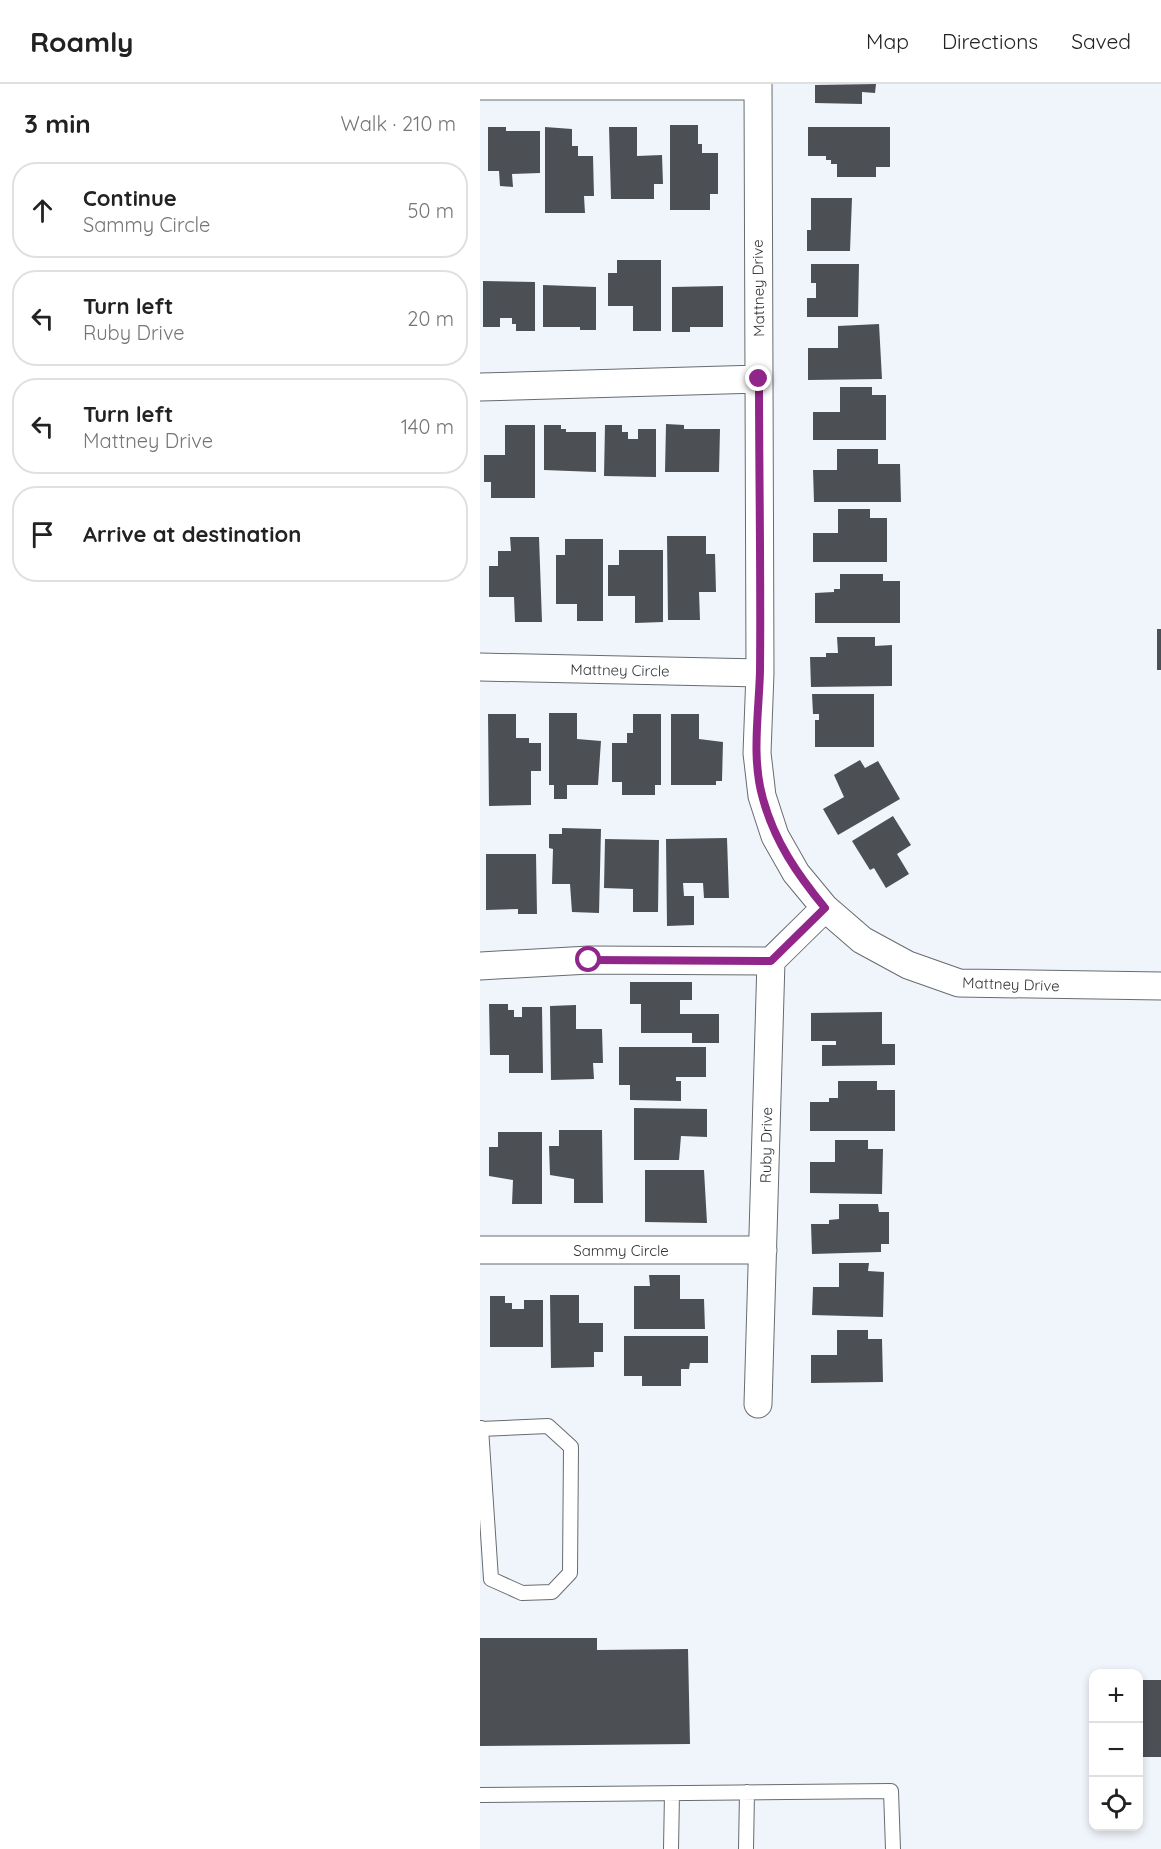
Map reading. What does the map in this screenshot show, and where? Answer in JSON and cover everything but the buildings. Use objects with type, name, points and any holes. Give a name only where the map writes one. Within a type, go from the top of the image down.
[{"type":"street","points":[[480,86],[758,85]]},
{"type":"street","name":"Mattney Drive","points":[[758,85],[760,673],[757,753],[762,796],[780,845],[796,873],[825,908],[862,940],[908,965],[960,983],[1161,986]]},
{"type":"street","points":[[480,387],[759,379]]},
{"type":"street","name":"Mattney Circle","points":[[480,668],[760,673]]},
{"type":"street","points":[[480,966],[589,960],[771,961],[825,908]]},
{"type":"street","name":"Ruby Drive","points":[[758,1404],[771,961]]},
{"type":"street","name":"Sammy Circle","points":[[480,1250],[763,1250]]},
{"type":"lane","points":[[548,1426],[571,1447],[570,1573],[552,1592],[522,1593],[491,1579],[481,1429],[548,1426]]},
{"type":"lane","points":[[480,1795],[891,1791],[893,1849]]},
{"type":"lane","points":[[746,1849],[747,1792]]},
{"type":"lane","points":[[671,1849],[672,1793]]},
{"type":"route","points":[[589,960],[771,961],[825,908],[796,873],[775,836],[762,796],[757,753],[760,673],[759,379]]}]
